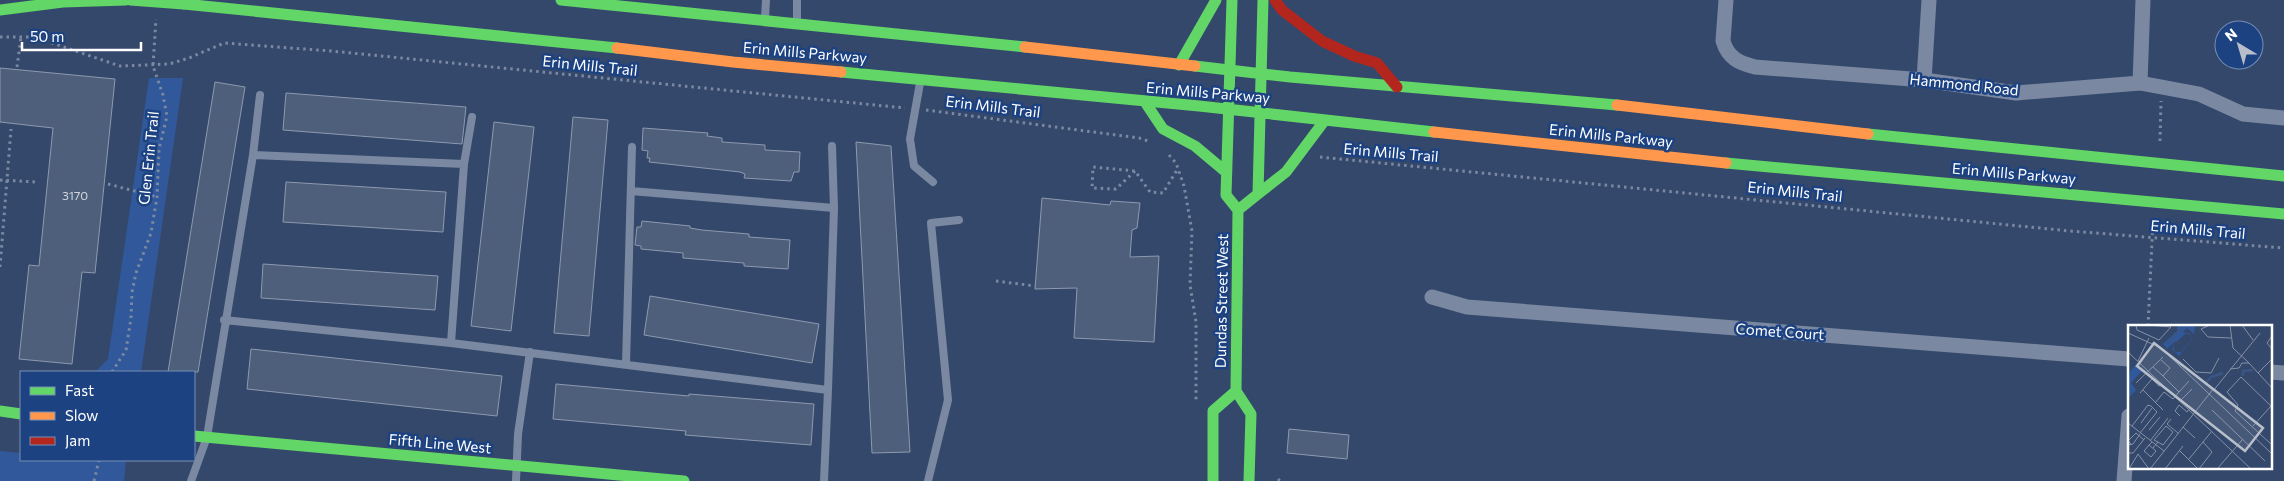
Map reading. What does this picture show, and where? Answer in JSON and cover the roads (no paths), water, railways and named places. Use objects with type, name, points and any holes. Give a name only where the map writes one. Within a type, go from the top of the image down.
[{"type":"main road","points":[[0,10],[63,2],[126,0]]},
{"type":"main road","name":"Erin Mills Parkway","points":[[130,0],[555,40],[733,62],[1260,113],[1673,158],[2284,214]]},
{"type":"main road","name":"Erin Mills Parkway","points":[[561,0],[798,23],[1397,87],[1577,100],[1769,124],[2284,176]]},
{"type":"main road","points":[[1179,65],[1216,0]]},
{"type":"main road","points":[[1232,0],[1226,195],[1238,210],[1286,172],[1326,120]]},
{"type":"main road","points":[[1258,194],[1263,0]]},
{"type":"main road","points":[[1275,0],[1282,10],[1322,41],[1354,56],[1377,63],[1397,87]]},
{"type":"main road","points":[[1145,102],[1163,129],[1195,146],[1226,172]]},
{"type":"main road","name":"Dundas Street West","points":[[1236,391],[1238,210]]},
{"type":"main road","points":[[1212,481],[1213,411],[1236,391],[1251,414],[1249,481]]},
{"type":"main road","points":[[0,411],[20,414]]},
{"type":"main road","name":"Fifth Line West","points":[[195,436],[684,481]]},
{"type":"street","name":"Hammond Road","points":[[1726,0],[1723,41],[1729,54],[1740,63],[1755,67],[1924,80],[2016,93],[2140,83],[2199,94],[2243,114],[2284,118]]},
{"type":"street","points":[[1924,80],[1929,0]]},
{"type":"street","points":[[2140,83],[2143,0]]},
{"type":"street","name":"Comet Court","points":[[1432,297],[1467,308],[2128,359]]},
{"type":"street","points":[[2124,481],[2128,429]]},
{"type":"lane","points":[[765,20],[766,0]]},
{"type":"lane","points":[[797,0],[798,23]]},
{"type":"lane","points":[[921,79],[910,139],[914,166],[933,182]]},
{"type":"lane","points":[[191,481],[207,437],[224,320],[253,155],[260,95]]},
{"type":"lane","points":[[451,343],[464,164],[472,116]]},
{"type":"lane","points":[[824,481],[834,208],[832,146]]},
{"type":"lane","points":[[626,364],[632,147]]},
{"type":"lane","points":[[253,155],[464,164]]},
{"type":"lane","points":[[630,191],[834,208]]},
{"type":"lane","points":[[928,481],[948,400],[931,223],[959,220]]},
{"type":"lane","points":[[224,320],[530,352],[828,390]]},
{"type":"lane","points":[[516,481],[518,434],[530,352]]}]
